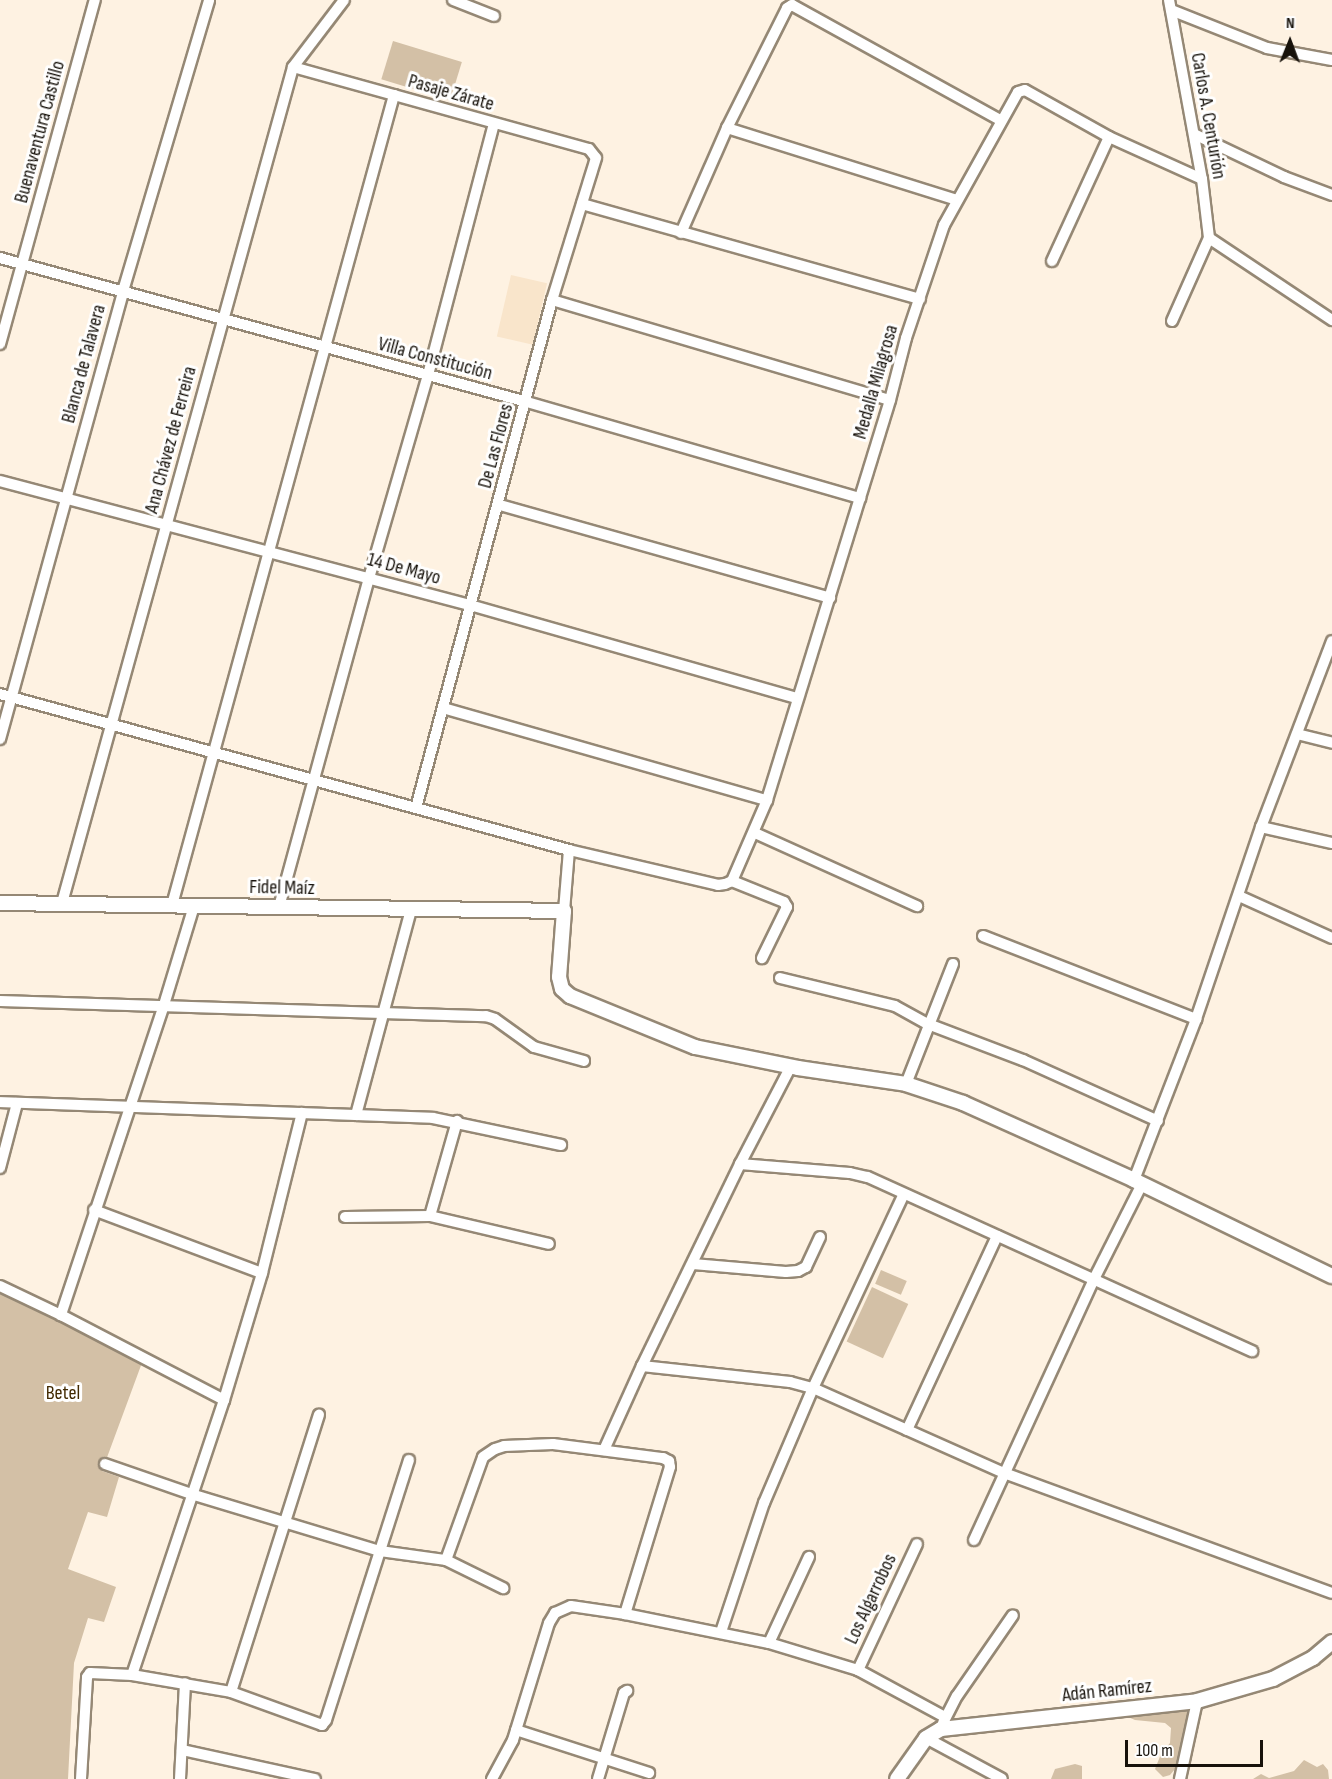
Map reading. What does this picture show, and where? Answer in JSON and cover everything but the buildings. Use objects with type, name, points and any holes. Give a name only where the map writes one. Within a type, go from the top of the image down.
[{"type":"street","name":"Buenaventura Castillo","points":[[0,344],[95,0]]},
{"type":"street","name":"Blanca de Talavera","points":[[0,739],[123,291],[208,0]]},
{"type":"street","name":"Ana Chávez de Ferreira","points":[[62,903],[293,67],[344,0]]},
{"type":"street","points":[[453,0],[494,16]]},
{"type":"street","points":[[681,233],[727,128],[787,8],[792,5],[1000,120]]},
{"type":"street","points":[[1170,5],[1267,48],[1332,60]]},
{"type":"street","name":"Carlos A. Centurión","points":[[1170,5],[1202,179],[1209,238]]},
{"type":"street","name":"Pasaje Zárate","points":[[293,67],[589,149],[596,158]]},
{"type":"street","name":"Medalla Milagrosa","points":[[728,883],[755,833],[767,800],[890,400],[906,338],[944,225],[1000,120],[1021,90],[1109,137],[1202,179]]},
{"type":"street","points":[[172,905],[394,96]]},
{"type":"street","points":[[279,907],[369,578],[428,375],[494,123]]},
{"type":"street","points":[[727,128],[957,200]]},
{"type":"street","points":[[1194,134],[1284,177],[1332,195]]},
{"type":"street","points":[[1052,261],[1109,137]]},
{"type":"street","name":"De Las Flores","points":[[416,808],[470,605],[500,505],[552,300],[596,158]]},
{"type":"street","points":[[582,204],[920,298]]},
{"type":"street","points":[[1172,321],[1209,238],[1332,320]]},
{"type":"street","name":"Villa Constitución","points":[[0,258],[527,402],[860,498]]},
{"type":"street","points":[[552,300],[890,400]]},
{"type":"street","name":"14 De Mayo","points":[[0,481],[470,605],[797,698]]},
{"type":"street","points":[[500,505],[830,598]]},
{"type":"street","points":[[974,1540],[1138,1182],[1239,896],[1261,827],[1331,647]]},
{"type":"street","points":[[0,694],[569,850],[718,885],[728,883],[784,902],[787,907],[762,958]]},
{"type":"street","points":[[443,708],[767,800]]},
{"type":"street","points":[[1297,734],[1332,742]]},
{"type":"street","points":[[1261,827],[1332,843]]},
{"type":"street","points":[[755,833],[917,906]]},
{"type":"street","points":[[569,850],[559,977],[562,989],[570,996],[695,1047],[792,1066],[906,1084],[963,1103],[1138,1182],[1332,1276]]},
{"type":"street","points":[[1239,896],[1332,938]]},
{"type":"street","name":"Fidel Maíz","points":[[0,903],[411,910],[564,910]]},
{"type":"street","points":[[61,1315],[94,1210],[131,1107],[194,906]]},
{"type":"street","points":[[356,1115],[411,910]]},
{"type":"street","points":[[983,936],[1196,1019]]},
{"type":"street","points":[[906,1084],[953,964]]},
{"type":"street","points":[[780,978],[895,1006],[928,1024],[1023,1060],[1158,1121]]},
{"type":"street","points":[[0,1001],[486,1016],[495,1019],[534,1047],[584,1061]]},
{"type":"street","points":[[604,1450],[642,1366],[792,1066]]},
{"type":"street","points":[[0,1102],[457,1121],[561,1145]]},
{"type":"street","points":[[0,1168],[17,1103]]},
{"type":"street","points":[[132,1675],[224,1400],[262,1273],[302,1113]]},
{"type":"street","points":[[430,1216],[457,1121]]},
{"type":"street","points":[[741,1164],[850,1173],[868,1177],[1252,1351]]},
{"type":"street","points":[[721,1632],[764,1503],[813,1388],[904,1194]]},
{"type":"street","points":[[94,1210],[262,1273]]},
{"type":"street","points":[[345,1217],[430,1216],[549,1244]]},
{"type":"street","points":[[907,1430],[997,1236]]},
{"type":"street","points":[[693,1264],[798,1271],[806,1267],[820,1237]]},
{"type":"street","points":[[0,1286],[61,1315],[224,1400]]},
{"type":"street","points":[[642,1366],[790,1382],[813,1388],[1004,1473],[1332,1593]]},
{"type":"street","points":[[231,1692],[319,1415]]},
{"type":"street","points":[[446,1560],[483,1457],[495,1449],[554,1444],[663,1458],[669,1461],[670,1467],[625,1614]]},
{"type":"street","points":[[81,1779],[87,1677],[95,1672],[132,1675],[231,1692],[322,1725],[326,1720],[410,1460]]},
{"type":"street","points":[[105,1464],[191,1494],[380,1551],[446,1560],[503,1588]]},
{"type":"street","name":"Los Algarrobos","points":[[858,1670],[917,1544]]},
{"type":"street","points":[[768,1643],[809,1557]]},
{"type":"street","points":[[492,1779],[508,1753],[542,1638],[555,1613],[571,1606],[721,1632],[768,1643],[858,1670],[943,1723],[957,1696],[1013,1615]]},
{"type":"street","name":"Adán Ramírez","points":[[897,1779],[926,1738],[943,1723],[1197,1701],[1273,1679],[1313,1658],[1332,1642]]},
{"type":"street","points":[[180,1779],[184,1683]]},
{"type":"street","points":[[598,1779],[624,1693],[627,1691]]},
{"type":"street","points":[[1180,1779],[1197,1701]]},
{"type":"street","points":[[516,1730],[649,1773]]},
{"type":"street","points":[[926,1738],[1002,1779]]},
{"type":"street","points":[[182,1750],[315,1779]]},
{"type":"shaded area","points":[[511,275],[547,283],[533,345],[497,336]]},
{"type":"green space","points":[[393,41],[462,62],[450,100],[381,79]]},
{"type":"green space","points":[[881,1270],[907,1281],[901,1295],[875,1284]]},
{"type":"green space","points":[[872,1287],[908,1304],[883,1358],[847,1341]]},
{"type":"green space","name":"Betel","points":[[0,1291],[143,1360],[102,1471],[119,1477],[107,1517],[88,1512],[68,1569],[116,1587],[104,1622],[88,1618],[74,1663],[68,1779],[0,1779]]},
{"type":"green space","points":[[1171,1707],[1194,1713],[1183,1739],[1175,1769],[1170,1775],[1163,1777],[1155,1769],[1161,1754],[1170,1743],[1171,1728],[1165,1723],[1135,1720],[1128,1717],[1134,1711]]},
{"type":"green space","points":[[1304,1760],[1317,1767],[1323,1764],[1328,1770],[1329,1779],[1253,1779],[1261,1774],[1269,1778],[1294,1771]]},
{"type":"green space","points":[[1075,1764],[1082,1766],[1082,1779],[1051,1779],[1055,1769]]}]
